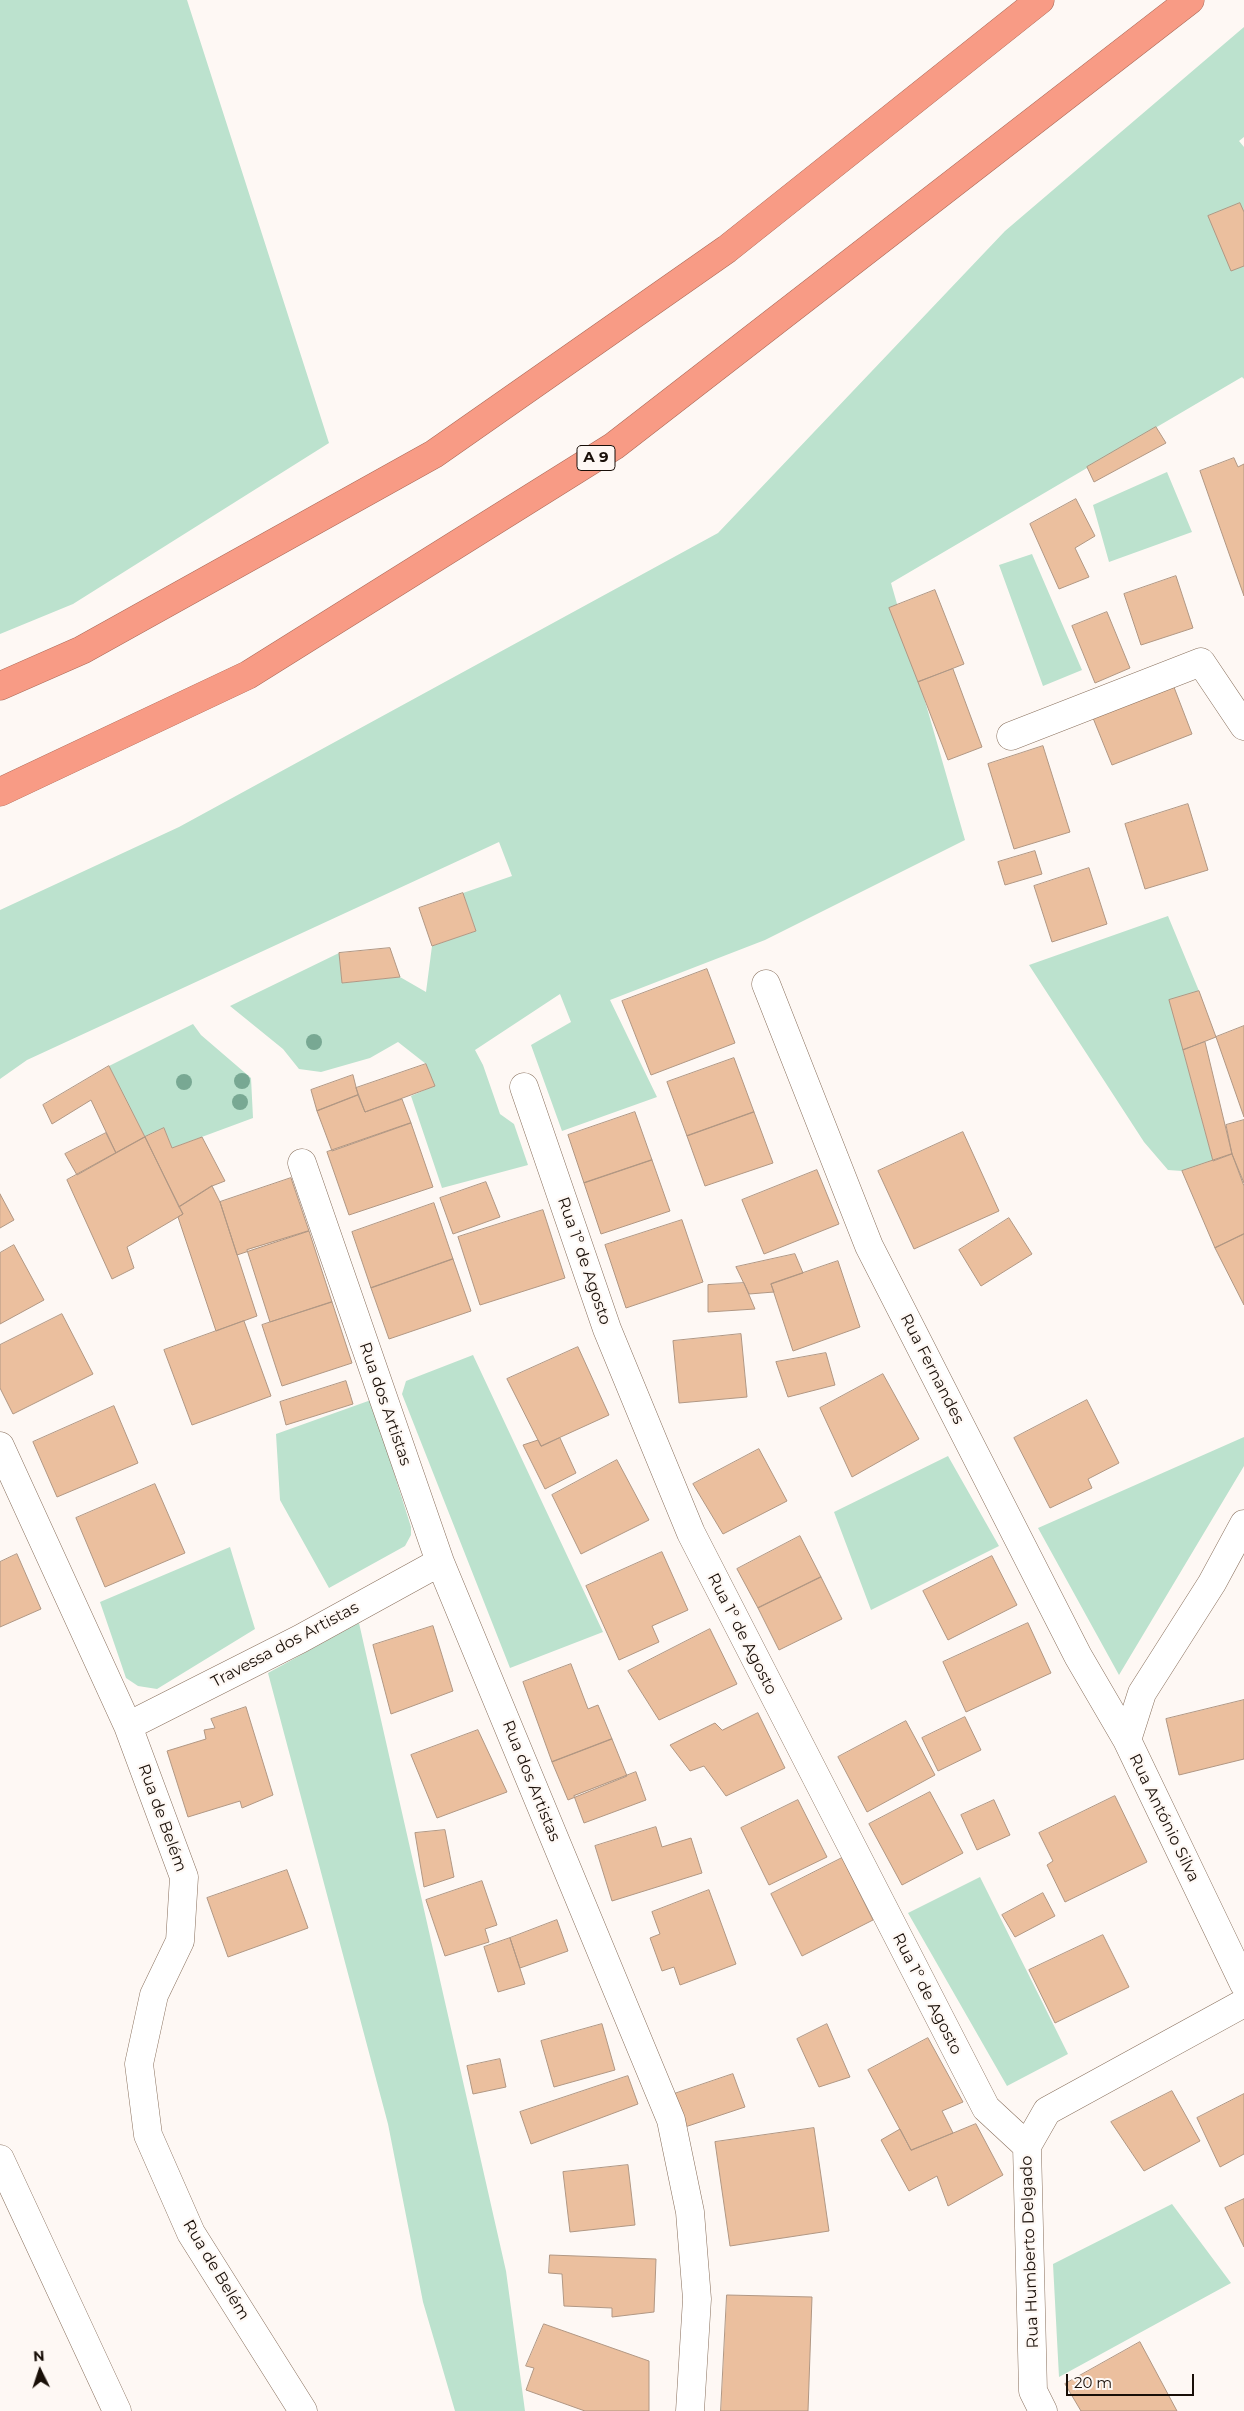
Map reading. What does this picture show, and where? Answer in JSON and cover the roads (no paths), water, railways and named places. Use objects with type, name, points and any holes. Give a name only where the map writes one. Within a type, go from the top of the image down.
[{"type":"highway","points":[[0,686],[82,650],[434,454],[728,249],[1040,0]]},
{"type":"highway","name":"A 9","points":[[0,792],[248,675],[614,446],[1139,42],[1190,0]]},
{"type":"street","points":[[1011,736],[1201,662],[1244,726]]},
{"type":"street","name":"Rua Fernandes","points":[[766,984],[869,1246],[1078,1656],[1127,1740]]},
{"type":"street","name":"Rua 1º de Agosto","points":[[524,1087],[607,1329],[691,1533],[986,2108],[1027,2146]]},
{"type":"street","name":"Rua dos Artistas","points":[[302,1163],[440,1562],[671,2120],[690,2212],[697,2299],[690,2411]]},
{"type":"street","name":"Rua de Belém","points":[[0,1446],[128,1726],[184,1877],[180,1941],[154,1994],[139,2064],[148,2135],[191,2233],[303,2411]]},
{"type":"street","name":"Rua António Silva","points":[[1244,1524],[1212,1583],[1142,1693],[1127,1740],[1244,1984]]},
{"type":"street","name":"Travessa dos Artistas","points":[[128,1726],[300,1639],[440,1562]]},
{"type":"street","points":[[1212,1583],[1244,1569]]},
{"type":"street","name":"Rua Humberto Delgado","points":[[1043,2411],[1034,2391],[1027,2146],[1047,2111],[1244,2003]]},
{"type":"street","points":[[0,2159],[117,2411]]}]
